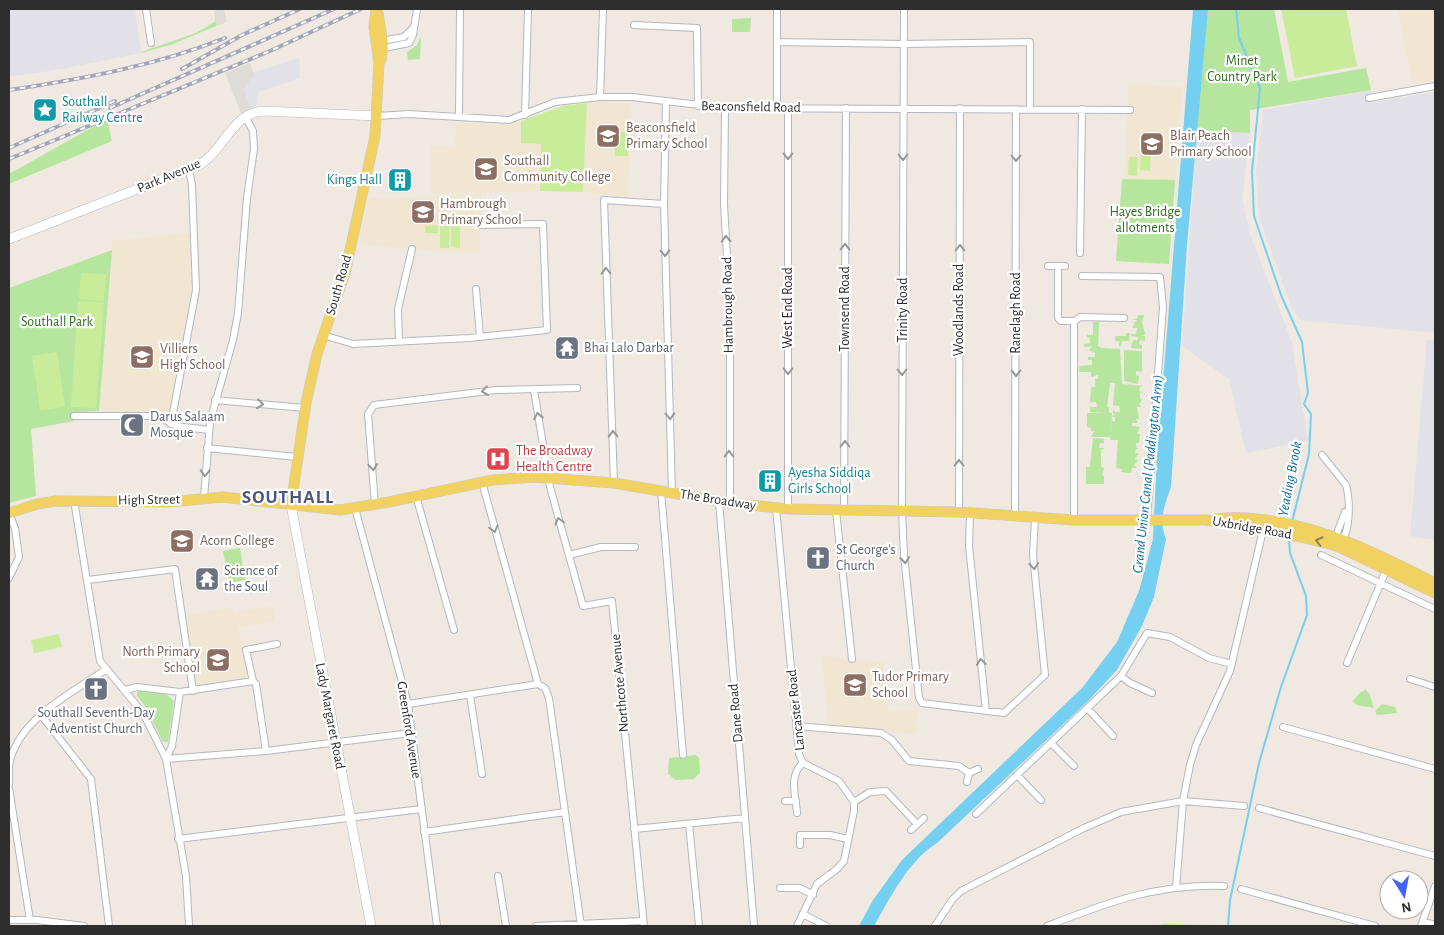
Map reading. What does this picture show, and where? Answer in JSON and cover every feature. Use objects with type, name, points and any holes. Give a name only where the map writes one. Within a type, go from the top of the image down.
[{"type":"main road","name":"South Road","points":[[376,9],[374,27],[381,51]]},
{"type":"main road","name":"South Road","points":[[291,504],[305,408],[323,335],[345,272],[372,152],[378,116],[381,51],[380,16],[376,9]]},
{"type":"main road","name":"The Broadway","points":[[291,504],[356,512],[375,505],[513,477],[614,482],[730,503],[788,509],[959,512],[1074,520],[1148,520]]},
{"type":"main road","name":"High Street","points":[[9,513],[38,504],[74,500],[168,502],[223,497],[291,504]]},
{"type":"main road","name":"Uxbridge Road","points":[[1148,520],[1206,520],[1246,523],[1339,540],[1435,583]]},
{"type":"main road","name":"Uxbridge Road","points":[[1246,523],[1263,530],[1281,528]]},
{"type":"main road","name":"Uxbridge Road","points":[[1339,540],[1435,593]]},
{"type":"street","points":[[146,9],[151,43]]},
{"type":"street","points":[[381,51],[404,37],[414,27],[417,9]]},
{"type":"street","points":[[458,117],[460,9]]},
{"type":"street","points":[[525,115],[528,9]]},
{"type":"street","points":[[600,97],[603,9]]},
{"type":"street","name":"Trinity Road","points":[[904,9],[902,511],[906,574],[922,703],[962,710],[986,711]]},
{"type":"street","points":[[776,11],[777,108]]},
{"type":"street","points":[[634,25],[697,28],[698,106]]},
{"type":"street","points":[[777,42],[904,44],[1030,42],[1030,109]]},
{"type":"street","points":[[1369,98],[1435,86]]},
{"type":"street","name":"Beaconsfield Road","points":[[378,116],[409,114],[497,120],[525,115],[556,102],[600,97],[632,97],[725,108],[1130,110]]},
{"type":"street","points":[[666,102],[664,204],[672,492]]},
{"type":"street","name":"Hambrough Road","points":[[725,108],[724,204],[730,308],[730,503]]},
{"type":"street","name":"West End Road","points":[[788,108],[788,509]]},
{"type":"street","name":"Townsend Road","points":[[846,108],[840,511],[852,659]]},
{"type":"street","name":"Woodlands Road","points":[[959,512],[960,108]]},
{"type":"street","name":"Ranelagh Road","points":[[1015,516],[1016,109]]},
{"type":"street","points":[[1080,254],[1082,109]]},
{"type":"street","points":[[204,498],[209,430],[215,400],[233,340],[238,313],[247,198],[254,149],[253,131],[245,116],[264,111],[378,116]]},
{"type":"street","name":"Park Avenue","points":[[9,239],[188,170],[206,160],[245,116]]},
{"type":"street","points":[[171,424],[196,290],[192,185],[188,170]]},
{"type":"street","points":[[614,482],[604,200],[664,204]]},
{"type":"street","points":[[323,335],[353,344],[480,337],[548,330],[542,224],[480,225]]},
{"type":"street","points":[[399,341],[398,309],[412,250]]},
{"type":"street","points":[[1048,266],[1062,266],[1058,318],[1061,321],[1074,321],[1080,318],[1124,318]]},
{"type":"street","points":[[1082,276],[1160,277],[1163,307],[1148,520]]},
{"type":"street","points":[[476,289],[480,337]]},
{"type":"street","points":[[1074,321],[1074,520]]},
{"type":"street","points":[[375,505],[368,414],[370,407],[378,404],[489,391],[577,388]]},
{"type":"street","name":"Northcote Avenue","points":[[534,390],[549,478],[583,606],[612,601],[644,924]]},
{"type":"street","points":[[215,400],[305,408]]},
{"type":"street","points":[[74,416],[158,416],[171,424],[209,430]]},
{"type":"street","points":[[207,448],[298,457]]},
{"type":"street","points":[[1322,454],[1323,458],[1346,485],[1348,507],[1339,540]]},
{"type":"street","points":[[482,482],[538,684]]},
{"type":"street","points":[[661,490],[683,755]]},
{"type":"street","points":[[416,496],[454,630]]},
{"type":"street","points":[[74,500],[88,580],[97,651],[105,670],[125,690],[146,719],[166,759],[173,791],[178,839],[186,876],[188,926]]},
{"type":"street","name":"Dane Road","points":[[719,501],[754,926]]},
{"type":"street","name":"Lady Margaret Road","points":[[291,504],[371,926]]},
{"type":"street","name":"Lancaster Road","points":[[776,508],[797,726],[797,743],[803,763],[839,782],[854,802]]},
{"type":"street","name":"Greenford Avenue","points":[[356,512],[408,704],[438,926]]},
{"type":"street","points":[[9,513],[15,528],[18,557],[9,578]]},
{"type":"street","points":[[970,513],[969,546],[986,711],[1000,714],[1006,712],[1045,672],[1032,550],[1035,518]]},
{"type":"street","points":[[1176,888],[1183,801],[1196,745],[1232,664],[1263,530]]},
{"type":"street","points":[[569,555],[601,547],[635,547]]},
{"type":"street","points":[[1321,555],[1435,609]]},
{"type":"street","points":[[1346,663],[1387,568]]},
{"type":"street","points":[[88,580],[175,569],[193,691]]},
{"type":"street","points":[[976,814],[1121,676],[1144,636],[1149,633],[1170,637],[1209,658],[1232,664]]},
{"type":"street","points":[[266,751],[256,684],[253,681],[246,650],[277,644]]},
{"type":"street","points":[[9,784],[10,758],[22,732],[40,716],[105,670]]},
{"type":"street","points":[[1121,676],[1130,684],[1152,693]]},
{"type":"street","points":[[1410,679],[1435,687]]},
{"type":"street","points":[[125,690],[137,687],[180,692],[253,681]]},
{"type":"street","points":[[408,704],[538,684],[545,688],[549,698],[581,925]]},
{"type":"street","points":[[166,759],[172,746],[180,692]]},
{"type":"street","points":[[470,695],[482,774]]},
{"type":"street","points":[[1088,709],[1114,736]]},
{"type":"street","points":[[40,716],[91,779],[109,926]]},
{"type":"street","points":[[797,726],[882,734],[892,740],[904,757],[911,762],[954,765],[969,773]]},
{"type":"street","points":[[1283,727],[1435,769]]},
{"type":"street","points":[[166,759],[266,751],[411,733]]},
{"type":"street","points":[[1052,743],[1074,766]]},
{"type":"street","points":[[797,813],[793,779],[797,768],[803,763]]},
{"type":"street","points":[[969,773],[978,769]]},
{"type":"street","points":[[967,782],[969,773]]},
{"type":"street","points":[[1017,775],[1041,800]]},
{"type":"street","points":[[9,788],[30,920]]},
{"type":"street","points":[[797,926],[817,884],[837,869],[844,861],[854,811],[854,802],[870,792],[886,791],[917,824]]},
{"type":"street","points":[[785,801],[796,801]]},
{"type":"street","points":[[935,926],[952,900],[961,891],[1040,850],[1116,814],[1183,801],[1244,806]]},
{"type":"street","points":[[1259,808],[1435,856]]},
{"type":"street","points":[[178,839],[421,809]]},
{"type":"street","points":[[424,832],[565,812]]},
{"type":"street","points":[[634,829],[745,818]]},
{"type":"street","points":[[912,830],[924,818]]},
{"type":"street","points":[[689,824],[699,926]]},
{"type":"street","points":[[800,845],[799,832],[848,838]]},
{"type":"street","points":[[498,876],[506,926]]},
{"type":"street","points":[[1047,926],[1115,899],[1176,888],[1224,886]]},
{"type":"street","points":[[1435,886],[1422,923],[1435,925]]},
{"type":"street","points":[[780,888],[800,888],[813,895]]},
{"type":"street","points":[[1241,889],[1375,926]]},
{"type":"street","points":[[803,914],[826,926]]},
{"type":"street","points":[[9,920],[30,920],[84,926]]},
{"type":"street","points":[[536,926],[644,924]]},
{"type":"shaded area","points":[[9,9],[135,9],[141,53],[62,69],[9,77]]},
{"type":"shaded area","points":[[214,9],[224,9],[227,22],[216,26]]},
{"type":"shaded area","points":[[1398,9],[1435,9],[1435,80],[1412,83]]},
{"type":"shaded area","points":[[299,58],[300,78],[258,92],[256,111],[252,112],[244,89],[255,72]]},
{"type":"shaded area","points":[[250,63],[254,74],[244,89],[252,113],[245,116],[241,113],[225,73]]},
{"type":"shaded area","name":"Blair Peach Primary School","points":[[1129,83],[1183,87],[1175,180],[1124,179]]},
{"type":"shaded area","points":[[1371,90],[1374,102],[1435,92],[1435,333],[1300,320],[1291,306],[1259,217],[1256,171],[1263,110]]},
{"type":"shaded area","name":"Beaconsfield Primary School","points":[[587,102],[631,103],[628,197],[583,192]]},
{"type":"shaded area","name":"Southall Community College","points":[[521,121],[521,143],[541,144],[540,191],[431,194],[431,146],[455,147],[456,122],[500,126]]},
{"type":"shaded area","points":[[1197,130],[1250,133],[1242,199],[1251,237],[1292,342],[1308,441],[1246,453],[1229,379],[1182,346]]},
{"type":"shaded area","name":"Hambrough Primary School","points":[[481,194],[479,253],[441,252],[359,244],[368,199]]},
{"type":"shaded area","name":"Villiers High School","points":[[190,233],[192,303],[170,416],[159,412],[99,411],[112,241]]},
{"type":"shaded area","points":[[1427,340],[1435,341],[1435,540],[1410,536]]},
{"type":"shaded area","name":"North Primary School","points":[[273,606],[275,621],[238,628],[250,679],[196,687],[184,615],[233,608],[234,612]]},
{"type":"shaded area","name":"Tudor Primary School","points":[[822,656],[883,662],[888,711],[918,710],[915,734],[828,724]]},
{"type":"green space","name":"Minet Country Park","points":[[1205,9],[1274,9],[1288,82],[1366,68],[1371,90],[1250,110],[1250,133],[1197,130]]},
{"type":"green space","points":[[1281,9],[1346,9],[1357,66],[1295,78]]},
{"type":"green space","points":[[136,16],[141,52],[196,33],[216,21],[216,26],[173,44],[141,53]]},
{"type":"green space","points":[[751,18],[750,32],[732,32],[732,19]]},
{"type":"green space","points":[[421,36],[420,59],[408,60],[407,52],[417,45]]},
{"type":"green space","points":[[587,103],[583,192],[540,191],[541,144],[521,143],[521,121],[563,106]]},
{"type":"green space","points":[[107,119],[112,141],[9,184],[9,174]]},
{"type":"green space","points":[[614,132],[627,132],[628,156],[615,156]]},
{"type":"green space","points":[[1141,151],[1151,152],[1150,171],[1140,170]]},
{"type":"green space","points":[[1129,157],[1138,157],[1137,176],[1128,175]]},
{"type":"green space","name":"Hayes Bridge allotments","points":[[1122,179],[1175,180],[1169,264],[1116,261]]},
{"type":"green space","points":[[438,225],[438,233],[425,233],[425,226]]},
{"type":"green space","points":[[440,226],[450,226],[449,248],[440,248]]},
{"type":"green space","points":[[451,226],[460,226],[460,248],[451,247]]},
{"type":"green space","name":"Southall Park","points":[[112,250],[99,411],[75,412],[74,421],[31,429],[36,496],[9,503],[9,288]]},
{"type":"green space","points":[[81,273],[106,274],[104,301],[79,299]]},
{"type":"green space","points":[[78,301],[104,302],[96,408],[71,407]]},
{"type":"green space","points":[[1138,315],[1144,315],[1142,322],[1145,334],[1142,336],[1145,336],[1145,341],[1140,340],[1139,344],[1142,345],[1142,349],[1131,348],[1133,340],[1138,340],[1138,337],[1131,336],[1131,334],[1136,334],[1137,328],[1132,328],[1135,323],[1131,322],[1136,322],[1137,320],[1132,319],[1137,319]]},
{"type":"green space","points":[[1093,322],[1099,322],[1098,346],[1120,349],[1122,384],[1144,386],[1140,387],[1139,391],[1143,392],[1140,393],[1142,400],[1139,405],[1142,407],[1137,407],[1139,419],[1136,419],[1138,423],[1132,423],[1132,426],[1140,427],[1137,434],[1140,434],[1139,443],[1136,443],[1136,447],[1139,449],[1136,449],[1135,453],[1139,453],[1135,459],[1138,460],[1134,465],[1137,468],[1132,468],[1131,473],[1121,472],[1122,469],[1116,468],[1118,440],[1111,440],[1110,437],[1091,437],[1094,431],[1087,427],[1087,413],[1106,413],[1090,412],[1090,407],[1097,407],[1096,402],[1090,402],[1091,387],[1095,387],[1095,379],[1098,379],[1098,375],[1091,377],[1091,372],[1079,372],[1079,366],[1092,365],[1092,360],[1088,360],[1088,357],[1095,357],[1095,353],[1089,350],[1092,346],[1084,347],[1084,344],[1090,343],[1090,338],[1087,335],[1093,335]],"holes":[[[1110,383],[1115,383],[1113,405],[1119,406],[1120,412],[1115,412],[1113,409],[1115,414],[1112,417],[1115,417],[1115,421],[1112,421],[1111,433],[1112,413],[1109,413],[1109,407],[1107,407]]]},
{"type":"green space","points":[[1126,333],[1130,333],[1129,341],[1122,341],[1121,346],[1119,346],[1119,341],[1115,341],[1115,336],[1126,336]]},
{"type":"green space","points":[[1124,350],[1142,351],[1142,372],[1136,371],[1136,375],[1139,376],[1138,384],[1124,381]]},
{"type":"green space","points":[[57,352],[65,407],[40,410],[32,356]]},
{"type":"green space","points":[[1093,438],[1104,439],[1104,443],[1100,443],[1099,448],[1105,448],[1101,450],[1104,484],[1086,484],[1086,467],[1090,467]]},
{"type":"green space","points":[[240,548],[245,580],[229,583],[223,551]]},
{"type":"green space","points":[[59,634],[62,647],[34,653],[31,640]]},
{"type":"green space","points":[[1366,690],[1370,695],[1374,708],[1357,705],[1352,701],[1361,692]]},
{"type":"green space","points":[[137,692],[166,694],[174,701],[168,742],[163,742],[145,706],[137,696]]},
{"type":"green space","points":[[1382,704],[1395,707],[1397,713],[1377,715],[1375,711]]},
{"type":"green space","points":[[696,755],[699,758],[700,773],[694,779],[676,780],[668,774],[669,758]]},
{"type":"green space","points":[[1164,924],[1217,925],[1222,926],[1152,926]]},
{"type":"water","points":[[1193,9],[1208,9],[1187,245],[1171,487],[1163,512],[1162,519],[1166,539],[1154,597],[1142,626],[1117,670],[1087,702],[918,859],[901,880],[874,926],[859,926],[873,900],[902,860],[1083,687],[1117,642],[1139,591],[1153,539],[1157,456]]},
{"type":"waterway","name":"Yeading Brook","points":[[1236,9],[1239,38],[1260,88],[1252,171],[1254,216],[1281,295],[1302,342],[1308,393],[1304,404],[1311,414],[1309,454],[1292,522]]},
{"type":"waterway","name":"Yeading Brook","points":[[1228,926],[1230,900],[1259,763],[1281,687],[1307,615],[1306,596],[1290,553],[1289,539]]},
{"type":"railway","points":[[182,69],[242,35],[300,9]]},
{"type":"railway","points":[[110,108],[334,9]]},
{"type":"railway","points":[[9,159],[270,51],[361,9]]},
{"type":"railway","points":[[9,90],[145,64],[225,38]]},
{"type":"railway","points":[[9,148],[115,101]]},
{"type":"place","name":"Southall Railway Centre","points":[[45,110]]},
{"type":"place","name":"Beaconsfield Primary School","points":[[608,136]]},
{"type":"place","name":"Blair Peach Primary School","points":[[1152,144]]},
{"type":"place","name":"Southall Community College","points":[[486,169]]},
{"type":"place","name":"Kings Hall","points":[[400,180]]},
{"type":"place","name":"Hambrough Primary School","points":[[423,212]]},
{"type":"place","name":"Bhai Lalo Darbar","points":[[567,348]]},
{"type":"place","name":"Villiers High School","points":[[142,357]]},
{"type":"place","name":"Darus Salaam Mosque","points":[[132,425]]},
{"type":"place","name":"The Broadway Health Centre","points":[[498,459]]},
{"type":"place","name":"Ayesha Siddiqa Girls School","points":[[770,481]]},
{"type":"place","name":"Acorn College","points":[[182,541]]},
{"type":"place","name":"St George's Church","points":[[818,558]]},
{"type":"place","name":"Science of the Soul","points":[[207,579]]},
{"type":"place","name":"North Primary School","points":[[218,660]]},
{"type":"place","name":"Tudor Primary School","points":[[855,685]]},
{"type":"place","name":"Southall Seventh-Day Adventist Church","points":[[96,689]]},
{"type":"district","name":"SOUTHALL","points":[[288,497]]},
{"type":"water label","name":"Grand Union Canal (Paddington Arm)","points":[[1148,474]]}]
